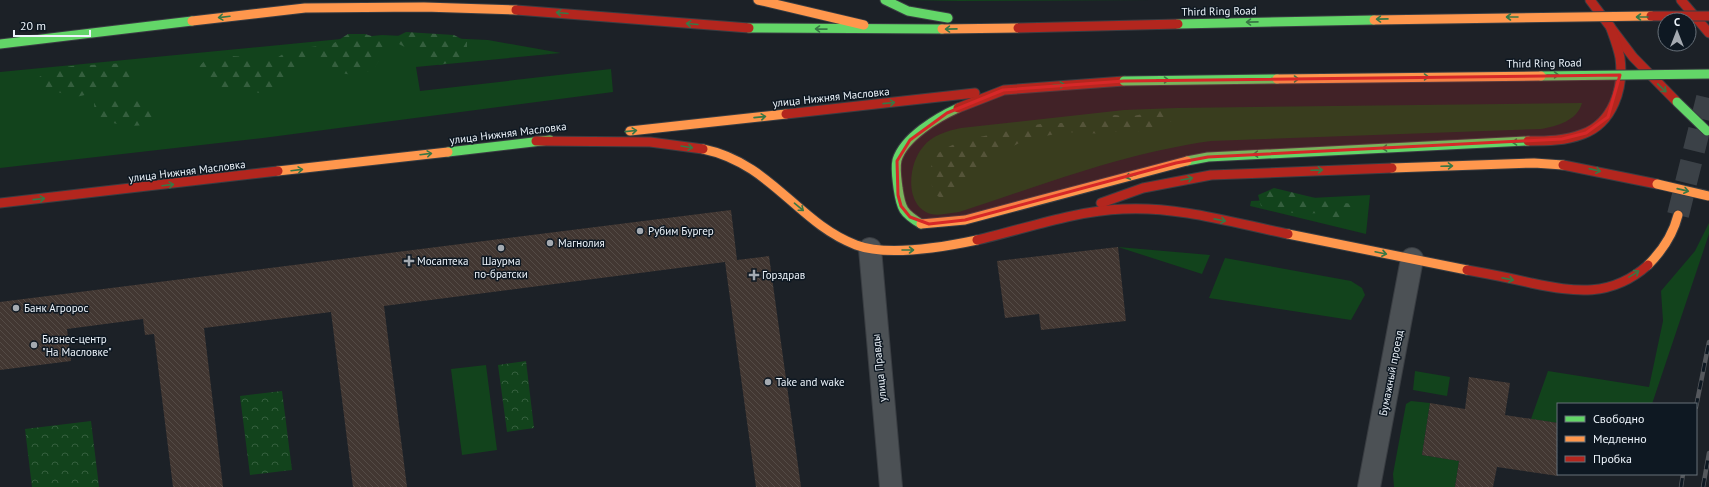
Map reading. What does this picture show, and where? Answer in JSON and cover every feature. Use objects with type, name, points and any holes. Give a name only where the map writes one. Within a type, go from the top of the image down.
[{"type":"main road","points":[[249,14],[289,0]]},
{"type":"main road","points":[[305,8],[342,0]]},
{"type":"main road","points":[[758,0],[887,30]]},
{"type":"main road","points":[[885,0],[898,9],[915,14],[1018,28]]},
{"type":"main road","points":[[1590,0],[1634,57],[1709,133]]},
{"type":"main road","points":[[1681,0],[1709,33]]},
{"type":"main road","points":[[0,44],[305,8],[424,7],[517,10],[738,28],[887,30],[1018,28]]},
{"type":"main road","name":"Third Ring Road","points":[[1018,28],[1494,17],[1709,16]]},
{"type":"main road","points":[[1020,88],[989,94],[947,113],[921,130],[902,149],[897,161],[896,183],[901,206],[910,218],[915,222],[929,224],[964,220],[1070,193],[1176,163],[1208,158],[1572,138],[1598,127],[1608,117],[1614,103],[1619,81],[1620,62],[1618,46],[1610,26]]},
{"type":"main road","name":"Third Ring Road","points":[[1020,88],[1132,81],[1709,74]]},
{"type":"main road","name":"улица Нижняя Масловка","points":[[0,204],[536,141],[1020,88]]},
{"type":"main road","points":[[536,141],[641,141],[691,148],[728,157],[756,171],[811,217],[848,242],[870,249],[930,249],[1043,223],[1110,210],[1151,209],[1201,216],[1568,290],[1582,291],[1598,289],[1617,283],[1635,274],[1651,262],[1664,248],[1672,234],[1678,215]]},
{"type":"main road","points":[[1043,223],[1143,188],[1211,175],[1534,162],[1556,163],[1585,168],[1709,196]]},
{"type":"street","name":"улица Правды","points":[[870,249],[891,487]]},
{"type":"street","name":"Бумажный проезд","points":[[1369,487],[1412,259]]},
{"type":"highlighted area","points":[[1620,75],[1608,117],[1586,133],[1562,139],[1208,157],[1176,163],[965,220],[929,224],[910,217],[901,206],[898,195],[897,161],[910,140],[947,113],[1003,90],[1124,81]]},
{"type":"green space","points":[[909,0],[1153,0],[959,1]]},
{"type":"green space","points":[[406,32],[454,35],[467,42],[467,58],[440,65],[395,42],[384,52],[373,70],[358,74],[342,73],[325,61],[303,61],[290,80],[268,95],[233,87],[212,89],[197,69],[207,58],[232,56],[275,59],[291,49],[331,45],[348,34],[365,34],[388,41]]},
{"type":"green space","points":[[382,35],[488,40],[561,53],[416,67],[420,91],[611,69],[613,92],[263,138],[0,168],[0,72]]},
{"type":"green space","points":[[126,63],[135,70],[136,77],[123,88],[99,88],[89,94],[76,97],[46,89],[36,79],[49,71],[71,66]]},
{"type":"green space","points":[[107,99],[133,100],[154,105],[154,122],[139,126],[132,126],[117,124],[95,117],[94,103]]},
{"type":"green space","points":[[1582,103],[1576,114],[1566,122],[1541,129],[1211,141],[1179,146],[1147,153],[1084,171],[959,212],[937,215],[922,210],[916,203],[911,184],[914,164],[923,147],[931,139],[940,134],[961,128],[1124,110]]},
{"type":"green space","points":[[1158,111],[1170,111],[1173,120],[1157,131],[1143,133],[1130,128],[1107,134],[1065,132],[1026,140],[993,155],[961,183],[955,201],[945,201],[933,193],[930,172],[934,156],[961,141],[1040,124],[1081,122],[1115,115],[1128,117]]},
{"type":"green space","points":[[1274,188],[1332,202],[1356,204],[1351,217],[1341,221],[1320,213],[1298,214],[1261,206],[1258,195]]},
{"type":"green space","points":[[1370,195],[1366,234],[1250,206],[1251,201]]},
{"type":"green space","points":[[1709,223],[1709,234],[1652,403],[1557,403],[1557,423],[1531,419],[1548,371],[1649,387],[1663,321],[1661,291],[1695,251]]},
{"type":"green space","points":[[1118,247],[1210,255],[1202,274]]},
{"type":"green space","points":[[1225,258],[1351,281],[1362,288],[1365,295],[1351,320],[1209,298]]},
{"type":"green space","points":[[526,361],[534,428],[507,432],[498,365]]},
{"type":"green space","points":[[486,365],[497,450],[462,455],[451,369]]},
{"type":"green space","points":[[1415,371],[1450,377],[1447,396],[1413,390]]},
{"type":"green space","points":[[282,391],[292,470],[250,475],[240,396]]},
{"type":"green space","points":[[1411,401],[1430,403],[1422,455],[1459,461],[1455,487],[1394,487],[1393,474],[1406,404]]},
{"type":"green space","points":[[91,421],[99,487],[32,487],[25,429]]},
{"type":"building","points":[[731,210],[737,260],[769,256],[801,487],[756,487],[725,262],[384,306],[407,487],[353,487],[331,312],[204,328],[223,487],[173,487],[154,334],[145,335],[143,319],[67,329],[71,361],[0,370],[0,302]]},
{"type":"building","points":[[1118,247],[1126,321],[1041,330],[1039,314],[1005,318],[997,261]]},
{"type":"building","points":[[1469,377],[1510,383],[1505,415],[1557,423],[1558,476],[1497,467],[1493,487],[1455,487],[1459,461],[1422,455],[1430,403],[1465,409]]},
{"type":"tunnel","points":[[1678,215],[1709,90]]},
{"type":"railway","points":[[1697,403],[1709,342]]},
{"type":"railway","points":[[1703,487],[1709,453]]},
{"type":"railway","points":[[1681,487],[1683,475]]},
{"type":"traffic: fast","points":[[885,0],[908,11],[948,18]]},
{"type":"traffic: fast","points":[[1178,24],[1374,20]]},
{"type":"traffic: fast","points":[[0,44],[192,21]]},
{"type":"traffic: fast","points":[[749,28],[942,29]]},
{"type":"traffic: fast","points":[[1541,76],[1709,74]]},
{"type":"traffic: fast","points":[[1124,81],[1277,79]]},
{"type":"traffic: fast","points":[[1677,102],[1707,131]]},
{"type":"traffic: fast","points":[[921,224],[910,217],[902,206],[897,178],[897,160],[907,143],[914,136],[932,122],[958,108]]},
{"type":"traffic: fast","points":[[448,152],[550,140]]},
{"type":"traffic: fast","points":[[1187,161],[1208,157],[1528,141]]},
{"type":"traffic: slow","points":[[758,0],[864,25]]},
{"type":"traffic: slow","points":[[192,21],[305,8],[424,7],[516,10]]},
{"type":"traffic: slow","points":[[1374,20],[1651,16]]},
{"type":"traffic: slow","points":[[942,29],[1018,28]]},
{"type":"traffic: slow","points":[[1277,79],[1541,76]]},
{"type":"traffic: slow","points":[[630,131],[786,114]]},
{"type":"traffic: slow","points":[[703,149],[727,156],[747,167],[766,180],[817,223],[856,245],[869,249],[900,251],[933,248],[977,240]]},
{"type":"traffic: slow","points":[[278,171],[448,152]]},
{"type":"traffic: slow","points":[[921,224],[965,220],[1187,161]]},
{"type":"traffic: slow","points":[[1392,168],[1534,163],[1563,165]]},
{"type":"traffic: slow","points":[[1657,184],[1709,196]]},
{"type":"traffic: slow","points":[[1648,265],[1667,242],[1678,215]]},
{"type":"traffic: slow","points":[[1288,234],[1467,270]]},
{"type":"traffic: jam","points":[[1590,0],[1633,57],[1677,102]]},
{"type":"traffic: jam","points":[[1681,0],[1709,33]]},
{"type":"traffic: jam","points":[[516,10],[749,28]]},
{"type":"traffic: jam","points":[[1651,16],[1709,16]]},
{"type":"traffic: jam","points":[[1018,28],[1178,24]]},
{"type":"traffic: jam","points":[[1528,141],[1549,141],[1583,134],[1602,122],[1609,113],[1618,92],[1621,69],[1616,42],[1610,26]]},
{"type":"traffic: jam","points":[[958,108],[1004,90],[1124,81]]},
{"type":"traffic: jam","points":[[786,114],[975,93]]},
{"type":"traffic: jam","points":[[536,141],[650,142],[703,149]]},
{"type":"traffic: jam","points":[[1563,165],[1657,184]]},
{"type":"traffic: jam","points":[[1101,203],[1143,188],[1211,175],[1392,168]]},
{"type":"traffic: jam","points":[[0,203],[278,171]]},
{"type":"traffic: jam","points":[[977,240],[1067,217],[1104,210],[1123,209],[1164,210],[1206,216],[1288,234]]},
{"type":"traffic: jam","points":[[1467,270],[1563,289],[1592,290],[1606,288],[1620,283],[1634,276],[1648,265]]},
{"type":"place","name":"Рубим Бургер","points":[[640,231]]},
{"type":"place","name":"Магнолия","points":[[550,243]]},
{"type":"place","name":"Шаурма по-братски","points":[[501,248]]},
{"type":"place","name":"Мосаптека","points":[[409,261]]},
{"type":"place","name":"Горздрав","points":[[754,275]]},
{"type":"place","name":"Банк Агророс","points":[[16,308]]},
{"type":"place","name":"Бизнес-центр \"На Масловке\"","points":[[34,345]]},
{"type":"place","name":"Take and wake","points":[[768,382]]}]
